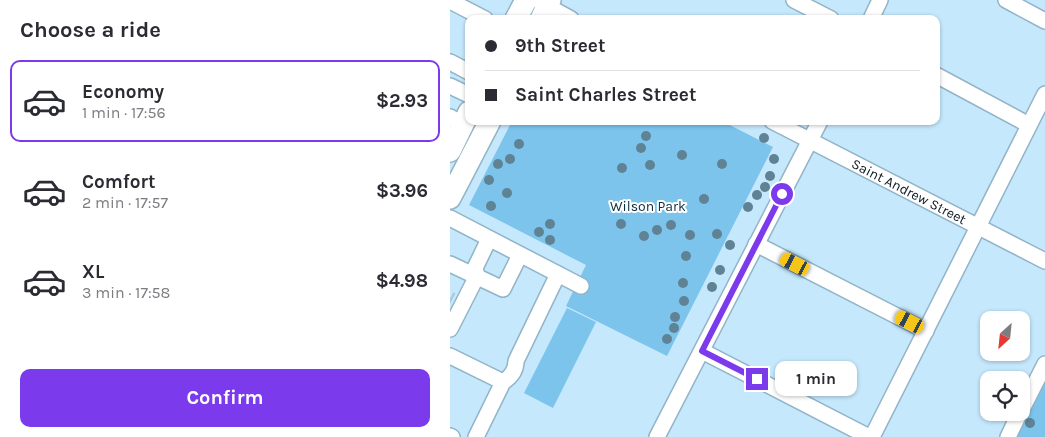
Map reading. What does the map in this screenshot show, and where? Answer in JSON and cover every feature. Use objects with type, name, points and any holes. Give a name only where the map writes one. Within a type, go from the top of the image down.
[{"type":"highway","points":[[518,15],[526,0]]},
{"type":"highway","points":[[450,151],[461,118]]},
{"type":"highway","points":[[450,198],[488,125]]},
{"type":"street","points":[[794,0],[823,15]]},
{"type":"street","points":[[873,15],[880,0]]},
{"type":"street","points":[[1006,0],[1045,21]]},
{"type":"street","points":[[450,1],[477,15]]},
{"type":"street","points":[[544,6],[563,15]]},
{"type":"street","points":[[450,62],[465,70]]},
{"type":"street","points":[[940,78],[1029,124]]},
{"type":"street","points":[[450,86],[465,93]]},
{"type":"street","points":[[702,351],[871,437],[1045,94]]},
{"type":"street","name":"Saint Andrew Street","points":[[780,125],[1045,261]]},
{"type":"street","points":[[657,437],[818,125]]},
{"type":"street","points":[[450,218],[581,286]]},
{"type":"street","points":[[450,329],[457,303],[476,276],[475,268],[489,239]]},
{"type":"street","points":[[756,244],[926,331]]},
{"type":"street","points":[[450,264],[503,289],[520,255]]},
{"type":"street","points":[[476,437],[503,382],[510,377],[516,366],[516,360],[558,274]]},
{"type":"street","points":[[450,356],[503,382]]},
{"type":"street","points":[[1030,394],[1045,364]]},
{"type":"street","points":[[1008,437],[1016,421]]},
{"type":"green space","name":"Wilson Park","points":[[510,125],[730,125],[773,147],[667,356],[566,306],[586,265],[469,205]]},
{"type":"green space","points":[[567,308],[596,322],[553,408],[524,393]]},
{"type":"green space","points":[[1045,377],[1045,437],[1014,437],[1022,421],[1030,421],[1030,406]]},
{"type":"route","points":[[757,379],[702,351],[782,194]]}]
